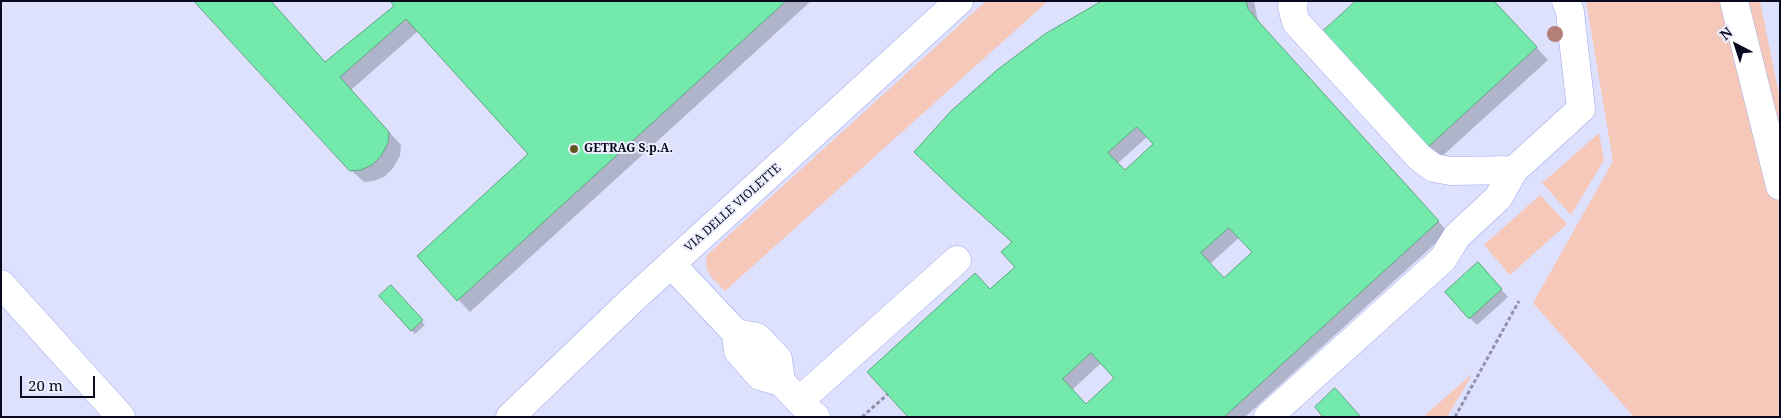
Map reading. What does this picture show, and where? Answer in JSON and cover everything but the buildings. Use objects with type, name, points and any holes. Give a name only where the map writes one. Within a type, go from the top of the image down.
[{"type":"street","name":"VIA DELLE VIOLETTE","points":[[510,417],[672,264],[959,1]]},
{"type":"street","points":[[1294,1],[1292,7],[1296,22],[1420,158],[1434,168],[1452,171],[1514,170]]},
{"type":"street","points":[[1268,417],[1443,259],[1457,236],[1498,198],[1514,170],[1581,109],[1570,12],[1566,1]]},
{"type":"street","points":[[1734,1],[1780,186]]},
{"type":"street","points":[[672,264],[736,333],[738,351],[760,376],[799,400],[957,260]]},
{"type":"street","points":[[1,284],[120,417]]},
{"type":"path","points":[[1455,417],[1519,300]]},
{"type":"path","points":[[862,417],[888,394]]},
{"type":"shaded area","points":[[986,1],[1048,1],[725,291],[708,272],[707,255]]},
{"type":"shaded area","points":[[1586,1],[1760,1],[1780,100],[1780,417],[1634,417],[1533,303],[1613,161]]},
{"type":"shaded area","points":[[1599,133],[1604,160],[1571,215],[1542,183]]},
{"type":"shaded area","points":[[1540,195],[1567,224],[1510,275],[1484,245]]},
{"type":"shaded area","points":[[1473,373],[1447,417],[1423,417]]},
{"type":"place","name":"GETRAG S.p.A.","points":[[574,149]]}]
